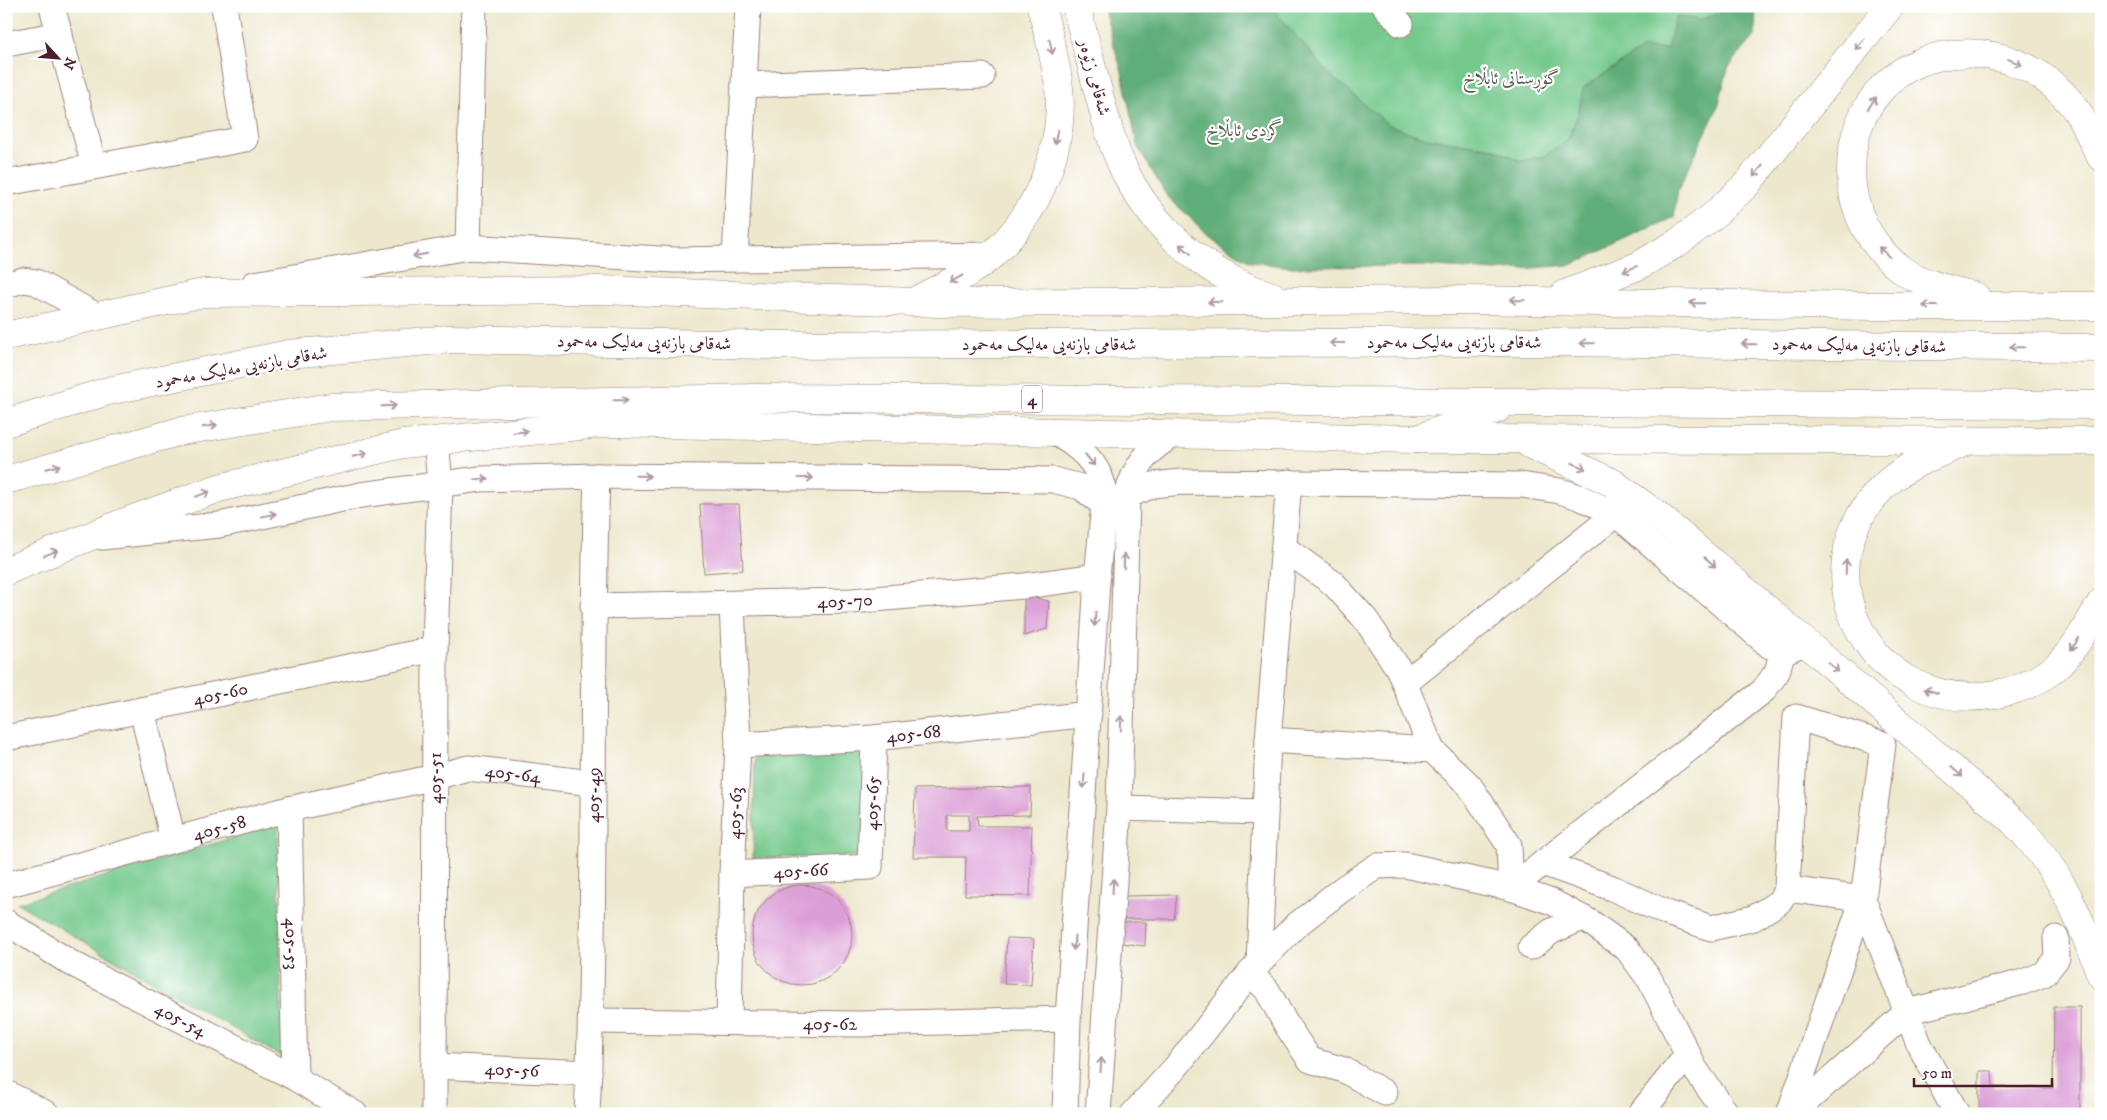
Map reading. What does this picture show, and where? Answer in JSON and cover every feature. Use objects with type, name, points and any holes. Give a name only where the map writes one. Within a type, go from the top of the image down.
[{"type":"main road","name":"شەقامی زێوەر","points":[[914,302],[976,267],[992,255],[1010,237],[1029,210],[1043,182],[1054,152],[1058,123],[1059,88],[1041,6]]},
{"type":"main road","name":"شەقامی زێوەر","points":[[1076,6],[1114,147],[1136,191],[1154,218],[1182,247],[1215,271],[1251,290],[1290,301]]},
{"type":"main road","points":[[1545,301],[1638,266],[1677,243],[1713,216],[1746,186],[1890,6]]},
{"type":"main road","points":[[2024,306],[1980,298],[1940,286],[1905,272],[1874,243],[1856,211],[1850,174],[1855,136],[1870,103],[1896,76],[1932,57],[1972,51],[2012,59],[2044,77],[2074,107],[2101,157]]},
{"type":"main road","points":[[6,336],[203,293],[582,290],[914,302],[1545,301],[2101,306]]},
{"type":"main road","name":"شەقامی بازنەیی مەلیک مەحمود","points":[[6,423],[108,391],[289,354],[449,339],[771,345],[1550,342],[2101,348]]},
{"type":"main road","name":"4","points":[[6,480],[181,431],[332,408],[766,398],[1886,402],[2101,405]]},
{"type":"main road","points":[[556,402],[609,423]]},
{"type":"main road","points":[[1417,439],[1514,402]]},
{"type":"main road","points":[[6,571],[219,488],[403,444],[609,423],[1417,439],[1972,439],[2101,441]]},
{"type":"main road","points":[[1519,439],[1589,470],[1635,498],[1794,646],[1998,807],[2028,836],[2054,870],[2075,907],[2101,976]]},
{"type":"main road","points":[[1972,439],[1906,469],[1884,485],[1866,506],[1853,530],[1846,557],[1845,584],[1852,611],[1863,638],[1881,661],[1904,679],[1930,692],[1959,698],[2007,693],[2042,677],[2057,665],[2070,651],[2101,603]]},
{"type":"street","points":[[52,6],[94,166]]},
{"type":"street","points":[[6,183],[244,139],[224,6]]},
{"type":"street","points":[[468,247],[474,6]]},
{"type":"street","points":[[735,259],[748,6]]},
{"type":"street","points":[[6,44],[60,34]]},
{"type":"street","points":[[744,85],[982,76]]},
{"type":"street","points":[[203,293],[468,247],[676,260],[992,255]]},
{"type":"street","points":[[582,290],[583,254]]},
{"type":"street","points":[[6,285],[24,280],[36,282],[97,316]]},
{"type":"street","points":[[1052,431],[1074,445],[1094,463],[1103,484],[1104,505],[1068,1019],[1066,1114]]},
{"type":"street","points":[[1098,1114],[1119,808],[1127,496],[1136,470],[1143,458],[1164,440],[1176,434]]},
{"type":"street","name":"405-51","points":[[434,1114],[435,649],[440,483],[436,441]]},
{"type":"street","points":[[82,540],[219,525],[361,495],[440,483],[520,476],[1053,480],[1081,486],[1104,505]]},
{"type":"street","name":"405-49","points":[[587,1114],[592,1021],[593,606],[597,476]]},
{"type":"street","points":[[1127,496],[1167,482],[1289,482],[1541,487],[1580,497],[1616,514],[1764,642],[1776,649],[1794,646]]},
{"type":"street","points":[[1289,482],[1268,740],[1254,968],[1287,1026],[1310,1060],[1344,1070],[1385,1093]]},
{"type":"street","points":[[1405,683],[1616,514]]},
{"type":"street","points":[[1284,548],[1334,584],[1366,620],[1398,668],[1432,750],[1469,785],[1509,845],[1511,888]]},
{"type":"street","name":"405-70","points":[[593,606],[852,601],[1024,586],[1098,576]]},
{"type":"street","name":"405-63","points":[[729,1022],[732,874],[738,745],[732,604]]},
{"type":"street","points":[[1511,888],[1763,691],[1794,646]]},
{"type":"street","name":"405-60","points":[[6,738],[435,649]]},
{"type":"street","points":[[142,710],[173,840]]},
{"type":"street","name":"405-68","points":[[738,745],[874,738],[1089,714]]},
{"type":"street","points":[[1543,863],[1612,888],[1667,913],[1711,928],[1754,918],[1779,902],[1787,889],[1796,717],[1883,744],[1863,899],[1791,1114]]},
{"type":"street","name":"405-65","points":[[870,867],[874,738]]},
{"type":"street","points":[[1268,740],[1432,750]]},
{"type":"street","name":"405-64","points":[[435,777],[468,768],[592,784]]},
{"type":"street","name":"405-58","points":[[6,885],[289,810],[435,777]]},
{"type":"street","points":[[1119,808],[1265,812]]},
{"type":"street","name":"405-53","points":[[289,810],[295,1078]]},
{"type":"street","points":[[1133,1114],[1176,1067],[1254,968],[1294,927],[1341,890],[1377,866],[1405,865],[1511,888],[1552,902],[1582,918],[1627,949],[1650,980],[1695,1069],[1727,1114]]},
{"type":"street","name":"405-66","points":[[732,874],[870,867]]},
{"type":"street","points":[[1787,889],[1863,899]]},
{"type":"street","points":[[1863,899],[1919,1044],[1957,1114]]},
{"type":"street","points":[[1531,947],[1552,931],[1582,918]]},
{"type":"street","name":"405-54","points":[[6,922],[69,962],[295,1078],[355,1114]]},
{"type":"street","points":[[1791,1114],[1907,1012],[2044,974],[2057,958],[2056,938]]},
{"type":"street","name":"405-62","points":[[592,1021],[859,1024],[1068,1019]]},
{"type":"street","points":[[1640,1114],[1688,1054]]},
{"type":"street","name":"405-56","points":[[434,1066],[589,1073]]},
{"type":"street","points":[[6,1093],[47,1114]]},
{"type":"green space","name":"گردی ئابڵاخ","points":[[1102,6],[1274,6],[1278,15],[1330,75],[1389,125],[1425,138],[1492,148],[1521,161],[1545,156],[1568,139],[1578,115],[1583,88],[1643,48],[1667,49],[1676,16],[1699,20],[1743,6],[1756,6],[1755,36],[1728,68],[1718,107],[1678,190],[1674,217],[1571,265],[1495,271],[1421,266],[1291,267],[1250,262],[1208,235],[1166,195],[1137,145],[1122,72]]},
{"type":"green space","name":"گۆڕستانی ئابڵاخ","points":[[1274,6],[1743,6],[1699,20],[1667,49],[1577,117],[1568,139],[1544,157],[1521,161],[1492,148],[1422,137],[1387,124],[1332,78],[1279,17]]},
{"type":"green space","points":[[864,750],[864,856],[753,858],[755,758]]},
{"type":"green space","points":[[278,824],[282,1057],[17,903]]},
{"type":"building","points":[[700,504],[739,504],[743,570],[704,573]]},
{"type":"building","points":[[1024,586],[1034,586],[1035,598],[1049,601],[1047,629],[1024,636]]},
{"type":"building","points":[[1031,787],[1030,815],[977,816],[978,826],[1032,826],[1030,896],[965,895],[966,857],[913,857],[915,789]],"holes":[[[947,815],[969,815],[969,831],[947,831]]]},
{"type":"building","points":[[802,885],[821,889],[837,900],[848,916],[852,935],[848,954],[837,970],[821,981],[802,985],[783,981],[767,970],[756,954],[752,935],[756,916],[767,900],[783,889]]},
{"type":"building","points":[[1177,895],[1174,919],[1124,919],[1125,896]]},
{"type":"building","points":[[1123,922],[1146,922],[1145,946],[1121,943]]},
{"type":"building","points":[[1007,938],[1034,939],[1031,985],[1004,984]]},
{"type":"building","points":[[2054,1007],[2080,1007],[2080,1114],[1979,1114],[1979,1071],[1992,1071],[1993,1087],[2053,1088]]},
{"type":"building","points":[[1657,1105],[1670,1114],[1650,1114]]}]
